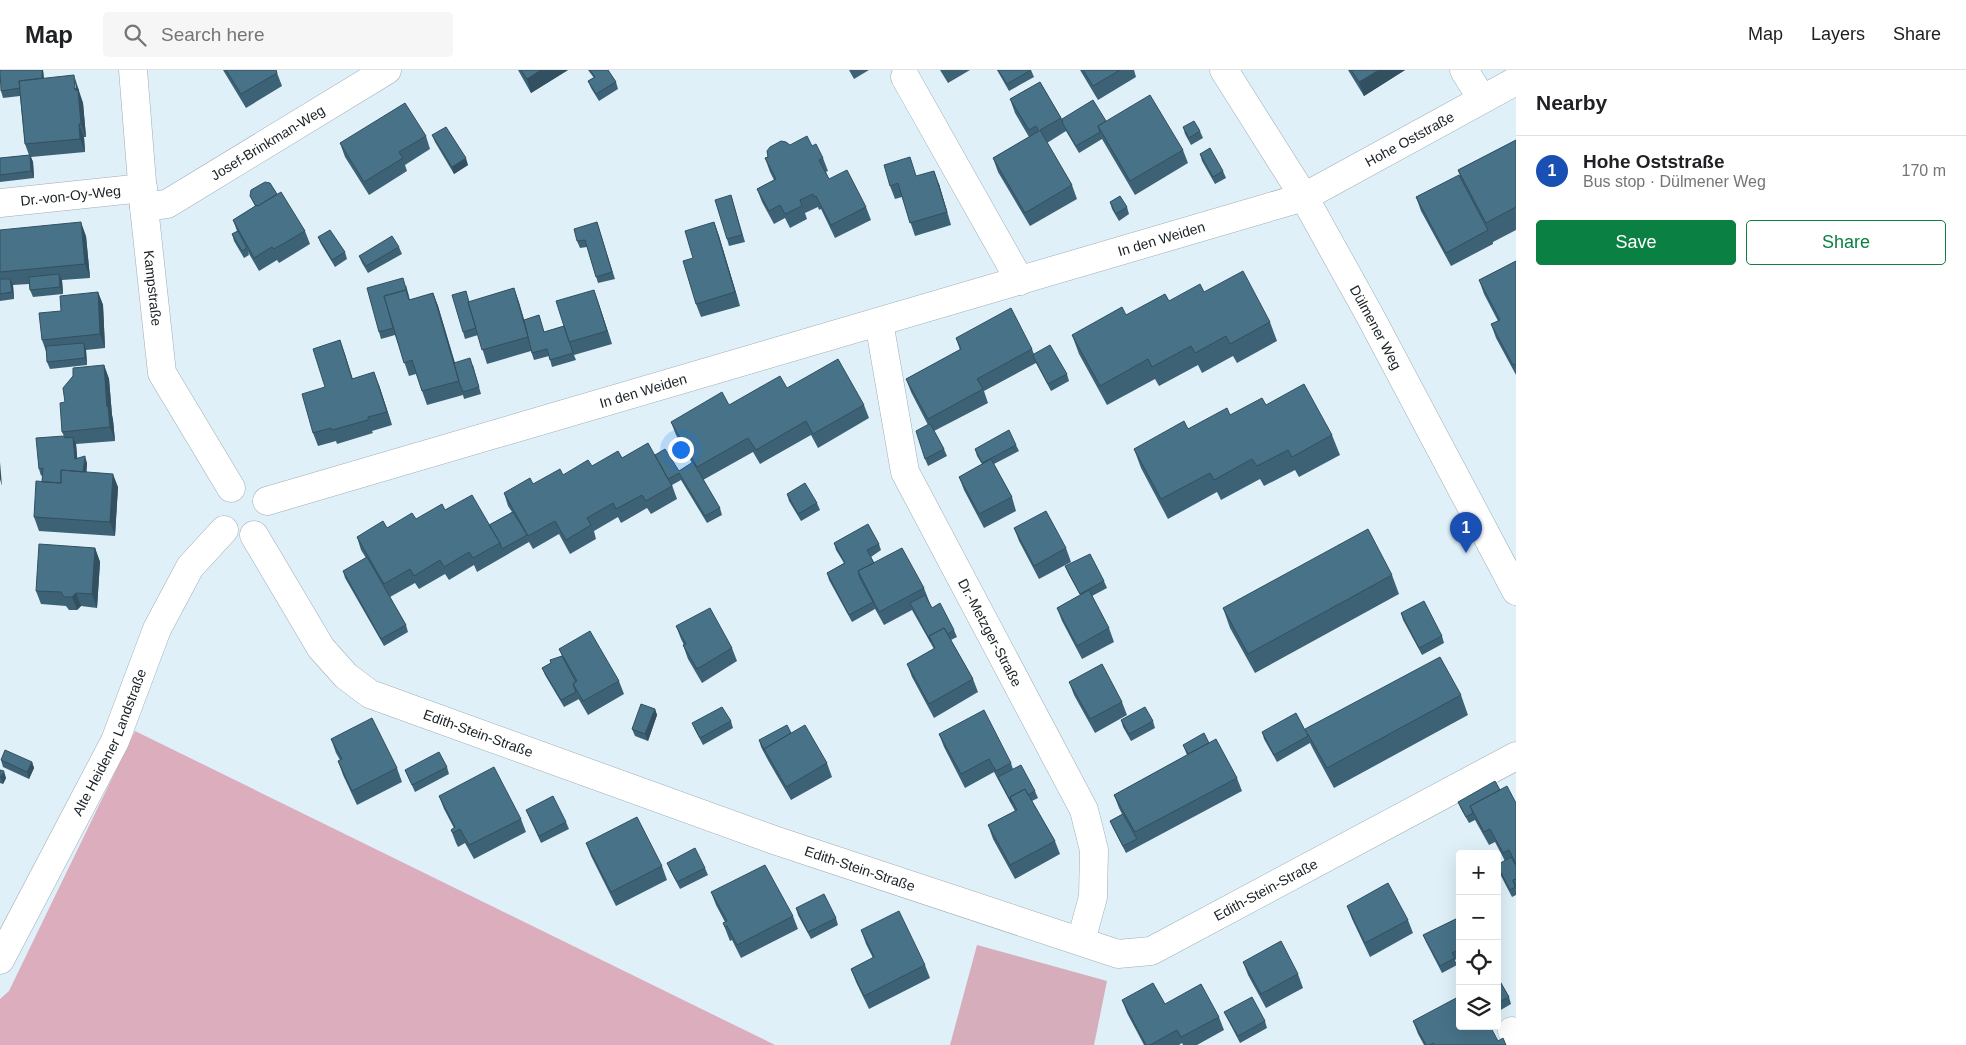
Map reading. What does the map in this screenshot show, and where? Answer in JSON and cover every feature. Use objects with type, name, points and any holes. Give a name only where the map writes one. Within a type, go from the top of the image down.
[{"type":"street","name":"Kampstraße","points":[[133,70],[162,373],[231,488]]},
{"type":"street","name":"Josef-Brinkman-Weg","points":[[144,197],[167,204],[387,70]]},
{"type":"street","name":"Dülmener Weg","points":[[1224,70],[1304,197],[1369,314],[1516,592]]},
{"type":"street","points":[[1464,70],[1482,99]]},
{"type":"street","points":[[905,76],[1020,281]]},
{"type":"street","name":"Hohe Oststraße","points":[[1304,197],[1516,81]]},
{"type":"street","name":"Dr.-von-Oy-Weg","points":[[0,203],[144,197]]},
{"type":"street","name":"In den Weiden","points":[[267,501],[1304,197]]},
{"type":"street","name":"Dr.-Metzger-Straße","points":[[879,322],[905,472],[1084,810],[1094,850],[1093,897],[1081,941]]},
{"type":"street","points":[[239,485],[256,488],[267,501],[269,517],[266,524],[254,535],[238,537],[224,530],[216,515],[217,507],[224,492],[239,485]]},
{"type":"street","name":"Alte Heidener Landstraße","points":[[0,960],[115,741],[157,629],[190,567],[224,530]]},
{"type":"street","name":"Edith-Stein-Straße","points":[[254,535],[320,648],[346,676],[370,694],[774,840],[1118,954],[1151,950],[1516,756]]},
{"type":"shaded area","points":[[135,731],[775,1045],[0,1045],[0,999],[9,991]]},
{"type":"shaded area","points":[[977,945],[1107,981],[1094,1045],[950,1045]]},
{"type":"building","points":[[0,70],[42,70],[42,78],[19,81],[20,88],[1,91]]},
{"type":"building","points":[[226,70],[276,70],[277,73],[241,94]]},
{"type":"building","points":[[521,70],[541,70],[527,79]]},
{"type":"building","points":[[590,70],[608,70],[616,82],[596,94],[588,81],[595,77]]},
{"type":"building","points":[[998,70],[1031,70],[1007,84]]},
{"type":"building","points":[[1083,70],[1120,70],[1093,86]]},
{"type":"building","points":[[1351,70],[1379,70],[1359,82]]},
{"type":"building","points":[[74,75],[75,90],[78,90],[81,124],[79,124],[80,139],[25,144],[19,81]]},
{"type":"building","points":[[1040,82],[1061,118],[1040,130],[1072,185],[1025,213],[993,158],[1039,131],[1036,126],[1029,130],[1010,99]]},
{"type":"building","points":[[1150,95],[1183,150],[1130,181],[1098,126]]},
{"type":"building","points":[[1093,100],[1106,121],[1098,126],[1100,132],[1076,146],[1062,119]]},
{"type":"building","points":[[405,103],[426,136],[399,152],[403,158],[364,182],[340,143]]},
{"type":"building","points":[[1194,121],[1200,131],[1189,138],[1183,127]]},
{"type":"building","points":[[446,127],[466,158],[452,167],[432,135]]},
{"type":"building","points":[[807,136],[812,146],[816,144],[823,158],[819,160],[829,179],[847,170],[866,207],[831,225],[816,196],[814,197],[813,194],[800,200],[802,206],[785,214],[780,205],[769,211],[757,189],[776,179],[765,158],[768,157],[767,151],[770,147],[781,141],[790,145]]},
{"type":"building","points":[[1516,140],[1516,207],[1486,223],[1458,170]]},
{"type":"building","points":[[1210,148],[1223,171],[1213,177],[1200,154]]},
{"type":"building","points":[[30,155],[31,171],[0,175],[0,158]]},
{"type":"building","points":[[910,157],[916,176],[934,171],[947,212],[910,223],[898,183],[890,186],[884,165]]},
{"type":"building","points":[[1459,175],[1488,230],[1446,253],[1416,197]]},
{"type":"building","points":[[265,182],[270,183],[277,194],[256,206],[250,196],[251,190]]},
{"type":"building","points":[[281,192],[305,231],[254,258],[233,220]]},
{"type":"building","points":[[731,195],[742,235],[727,239],[715,200]]},
{"type":"building","points":[[1120,196],[1127,207],[1116,214],[1110,202]]},
{"type":"building","points":[[81,222],[85,264],[0,272],[0,230]]},
{"type":"building","points":[[597,222],[612,272],[596,277],[585,240],[577,241],[574,229]]},
{"type":"building","points":[[714,222],[735,292],[696,304],[683,261],[693,258],[685,231]]},
{"type":"building","points":[[330,230],[345,252],[332,260],[318,237]]},
{"type":"building","points":[[238,231],[247,248],[242,251],[232,234]]},
{"type":"building","points":[[392,236],[399,247],[366,266],[359,256]]},
{"type":"building","points":[[1516,261],[1516,364],[1513,365],[1491,324],[1500,320],[1479,280]]},
{"type":"building","points":[[1243,271],[1270,322],[1230,344],[1226,336],[1195,353],[1191,346],[1152,367],[1148,359],[1100,386],[1072,335],[1122,307],[1126,315],[1165,294],[1169,301],[1200,284],[1204,292]]},
{"type":"building","points":[[59,274],[60,287],[30,290],[29,277]]},
{"type":"building","points":[[403,278],[408,296],[406,290],[384,296],[393,328],[379,332],[367,288]]},
{"type":"building","points":[[0,279],[10,279],[12,292],[0,294]]},
{"type":"building","points":[[514,288],[528,337],[482,350],[468,302]]},
{"type":"building","points":[[406,290],[409,300],[433,293],[459,381],[422,391],[412,360],[404,363],[384,296]]},
{"type":"building","points":[[594,290],[607,331],[569,342],[556,301]]},
{"type":"building","points":[[466,291],[476,328],[463,332],[452,295]]},
{"type":"building","points":[[98,292],[100,334],[42,340],[39,313],[61,311],[60,296]]},
{"type":"building","points":[[1011,308],[1032,349],[977,379],[983,389],[928,419],[906,379],[961,349],[956,338]]},
{"type":"building","points":[[539,315],[544,332],[564,326],[573,353],[550,360],[547,349],[532,353],[524,320]]},
{"type":"building","points":[[340,340],[352,379],[374,372],[387,412],[368,417],[368,420],[313,433],[302,394],[325,387],[313,349]]},
{"type":"building","points":[[84,343],[85,358],[47,362],[46,346]]},
{"type":"building","points":[[1050,345],[1067,374],[1048,384],[1033,356]]},
{"type":"building","points":[[470,358],[479,387],[463,392],[454,363]]},
{"type":"building","points":[[838,359],[864,405],[813,434],[806,421],[756,450],[748,438],[697,467],[671,422],[722,392],[729,405],[780,376],[787,388]]},
{"type":"building","points":[[104,365],[110,427],[62,432],[60,403],[65,402],[63,388],[73,376],[73,368]]},
{"type":"building","points":[[1304,384],[1332,435],[1292,457],[1288,450],[1257,466],[1252,459],[1214,480],[1210,473],[1161,499],[1134,449],[1184,421],[1188,429],[1227,408],[1230,415],[1262,398],[1266,405]]},
{"type":"building","points":[[929,424],[944,449],[925,459],[916,431]]},
{"type":"building","points":[[1009,430],[1016,445],[982,463],[975,449]]},
{"type":"building","points":[[64,436],[65,438],[73,437],[75,459],[85,456],[83,472],[61,470],[61,483],[42,482],[43,468],[39,469],[36,438]]},
{"type":"building","points":[[648,443],[672,486],[646,501],[642,495],[616,509],[613,503],[587,518],[591,525],[566,540],[555,521],[528,536],[504,493],[530,478],[533,484],[560,469],[563,475],[588,460],[592,466],[618,451],[622,458]]},
{"type":"building","points":[[665,449],[679,471],[693,462],[720,508],[705,516],[679,473],[668,479],[655,455]]},
{"type":"building","points":[[991,459],[1012,497],[979,514],[959,477]]},
{"type":"building","points":[[61,470],[113,474],[110,522],[34,517],[36,481],[61,483]]},
{"type":"building","points":[[805,483],[817,503],[798,514],[787,494]]},
{"type":"building","points":[[472,495],[500,543],[473,558],[469,552],[444,567],[440,560],[414,576],[410,569],[384,584],[357,537],[383,521],[387,528],[412,513],[416,519],[442,504],[445,510]]},
{"type":"building","points":[[1046,511],[1066,548],[1034,566],[1014,528]]},
{"type":"building","points":[[513,512],[527,535],[502,549],[489,525]]},
{"type":"building","points":[[868,524],[879,544],[867,550],[874,563],[858,571],[873,602],[849,615],[827,573],[845,563],[834,543]]},
{"type":"building","points":[[1368,529],[1392,575],[1248,654],[1223,608]]},
{"type":"building","points":[[39,544],[95,548],[92,594],[76,593],[72,597],[64,597],[61,592],[36,591]]},
{"type":"building","points":[[902,548],[924,588],[879,612],[858,571]]},
{"type":"building","points":[[1090,554],[1104,581],[1080,594],[1065,566]]},
{"type":"building","points":[[367,557],[406,625],[381,639],[343,571]]},
{"type":"building","points":[[1089,590],[1109,628],[1077,646],[1057,608]]},
{"type":"building","points":[[925,595],[932,608],[940,603],[954,630],[948,634],[944,628],[929,636],[931,642],[910,603]]},
{"type":"building","points":[[1424,601],[1442,636],[1419,648],[1401,613]]},
{"type":"building","points":[[710,608],[732,648],[697,669],[683,645],[686,644],[676,626]]},
{"type":"building","points":[[944,628],[973,679],[929,704],[907,664],[935,648],[929,636]]},
{"type":"building","points":[[590,631],[619,681],[583,701],[573,684],[577,681],[559,649]]},
{"type":"building","points":[[562,656],[576,682],[573,684],[576,692],[561,700],[542,668],[551,663],[550,660]]},
{"type":"building","points":[[1440,657],[1461,695],[1327,768],[1305,729]]},
{"type":"building","points":[[1102,664],[1122,702],[1090,719],[1069,682]]},
{"type":"building","points":[[641,704],[655,709],[645,734],[632,729]]},
{"type":"building","points":[[722,707],[731,721],[700,738],[692,723]]},
{"type":"building","points":[[1145,707],[1153,721],[1129,734],[1121,720]]},
{"type":"building","points":[[984,710],[1011,763],[996,771],[989,759],[961,774],[939,734]]},
{"type":"building","points":[[1296,713],[1308,736],[1274,755],[1262,732]]},
{"type":"building","points":[[372,718],[397,768],[352,791],[338,761],[342,759],[331,739]]},
{"type":"building","points":[[787,725],[791,733],[764,749],[765,751],[759,740]]},
{"type":"building","points":[[805,725],[827,763],[786,787],[764,749]]},
{"type":"building","points":[[1204,733],[1209,743],[1188,754],[1183,745]]},
{"type":"building","points":[[1216,739],[1237,778],[1135,832],[1114,795]]},
{"type":"building","points":[[5,750],[32,762],[27,772],[1,760]]},
{"type":"building","points":[[439,752],[447,767],[412,785],[405,770]]},
{"type":"building","points":[[1021,765],[1035,791],[1028,795],[1025,789],[1010,797],[1012,804],[998,777]]},
{"type":"building","points":[[494,767],[521,819],[469,845],[460,829],[453,833],[451,830],[455,827],[439,796]]},
{"type":"building","points":[[0,770],[4,771],[1,777],[0,777]]},
{"type":"building","points":[[1495,781],[1500,790],[1470,806],[1473,813],[1466,817],[1458,802]]},
{"type":"building","points":[[1507,786],[1516,803],[1516,864],[1509,850],[1503,853],[1490,829],[1484,832],[1470,806]]},
{"type":"building","points":[[1025,789],[1055,841],[1010,865],[988,825],[1017,810],[1010,797]]},
{"type":"building","points":[[553,796],[566,822],[539,836],[526,810]]},
{"type":"building","points":[[1123,814],[1137,839],[1123,846],[1110,821]]},
{"type":"building","points":[[637,817],[662,866],[611,892],[586,843]]},
{"type":"building","points":[[695,848],[705,868],[677,882],[667,863]]},
{"type":"building","points":[[1511,857],[1516,866],[1516,879],[1513,880],[1515,887],[1510,890],[1501,873],[1501,863]]},
{"type":"building","points":[[765,865],[793,916],[737,945],[727,926],[725,927],[723,923],[727,921],[711,892]]},
{"type":"building","points":[[1388,883],[1408,920],[1365,943],[1347,906]]},
{"type":"building","points":[[824,894],[836,918],[808,932],[796,908]]},
{"type":"building","points":[[899,911],[925,965],[864,996],[851,969],[874,957],[861,930]]},
{"type":"building","points":[[1456,919],[1456,951],[1452,953],[1455,958],[1440,966],[1423,935]]},
{"type":"building","points":[[1281,941],[1298,974],[1261,994],[1243,962]]},
{"type":"building","points":[[1153,983],[1165,1004],[1201,984],[1219,1017],[1181,1037],[1177,1030],[1150,1045],[1146,1045],[1122,1000]]},
{"type":"building","points":[[1501,983],[1509,997],[1501,1001]]},
{"type":"building","points":[[1252,997],[1265,1021],[1238,1036],[1224,1012]]},
{"type":"building","points":[[1456,998],[1456,1030],[1492,1030],[1498,1041],[1503,1038],[1506,1045],[1434,1045],[1433,1043],[1426,1045],[1413,1021]]},
{"type":"place","name":"Hohe Oststraße","points":[[1466,553]]}]
